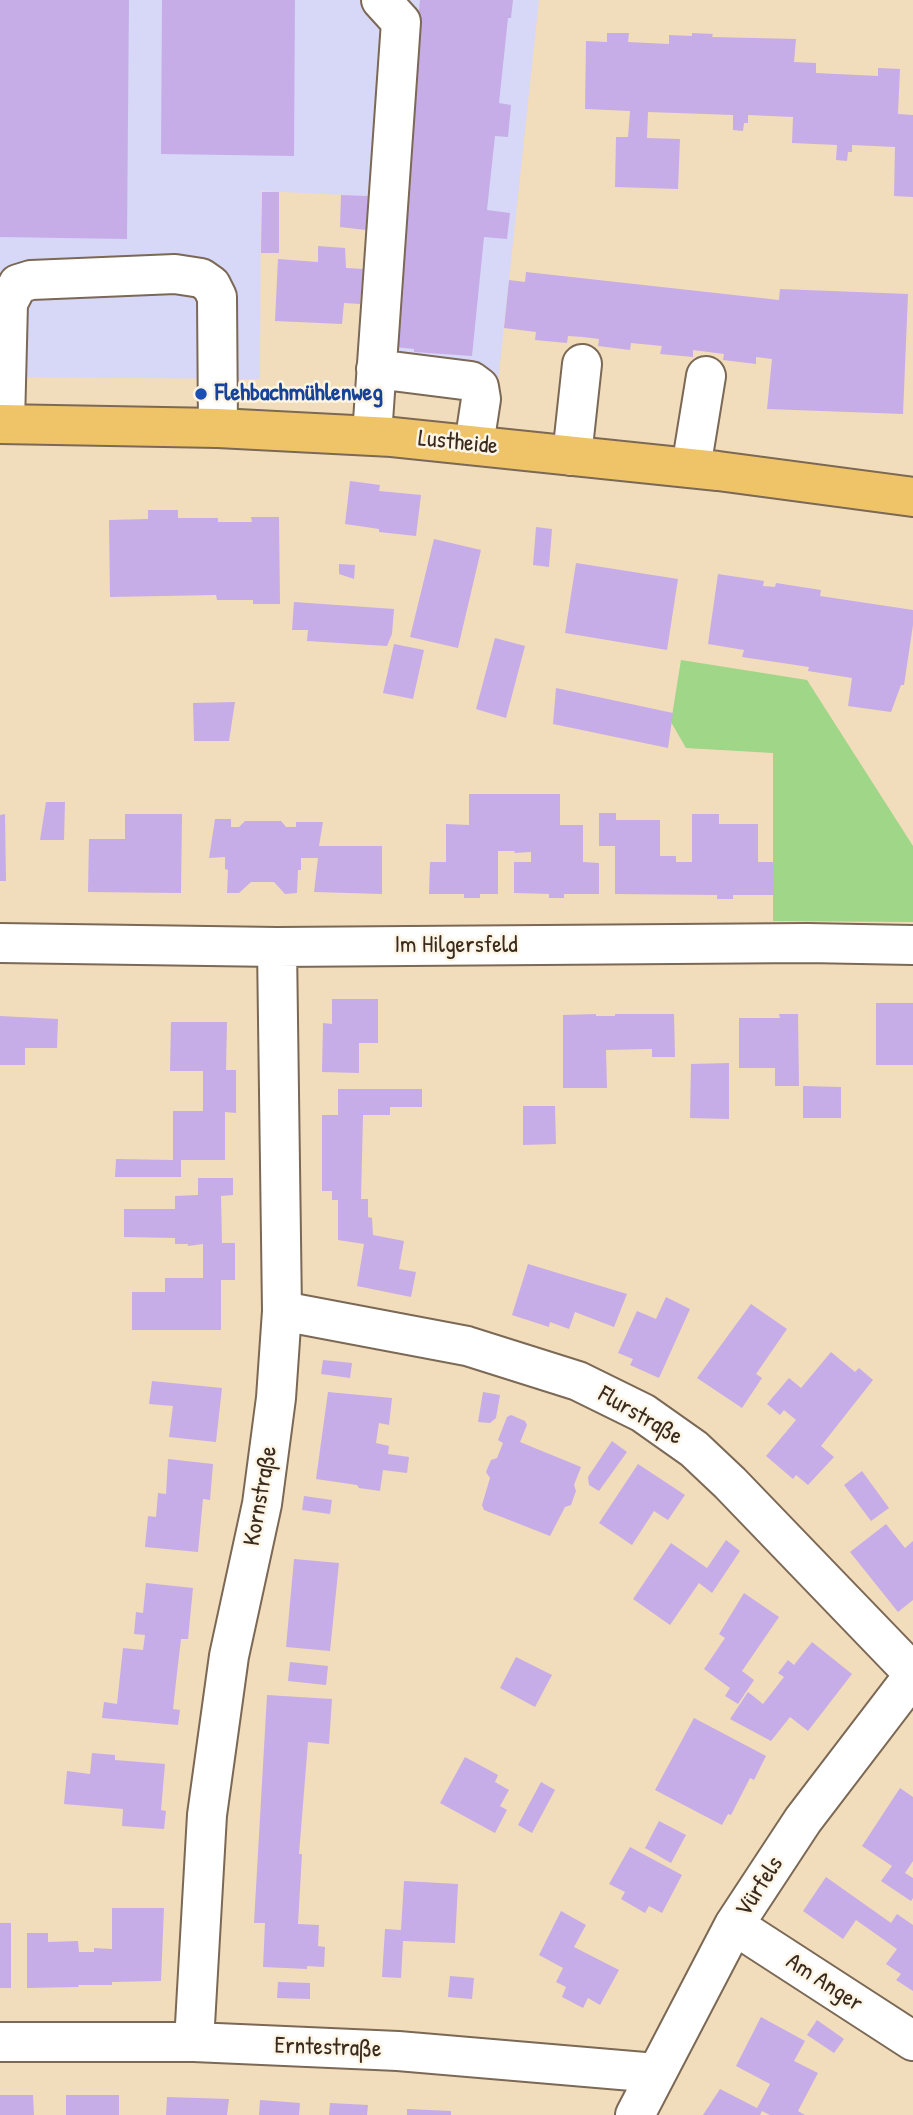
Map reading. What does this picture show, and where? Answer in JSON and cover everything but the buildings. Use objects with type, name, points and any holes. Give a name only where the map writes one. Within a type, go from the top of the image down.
[{"type":"main road","name":"Lustheide","points":[[3,423],[372,435],[691,468],[913,496]]},
{"type":"street","points":[[372,435],[401,22],[381,0]]},
{"type":"street","points":[[3,423],[8,303],[18,284],[31,280],[175,274],[201,278],[211,285],[217,297],[218,428]]},
{"type":"street","points":[[572,456],[582,364]]},
{"type":"street","points":[[376,369],[471,381],[479,387],[481,399],[474,445]]},
{"type":"street","points":[[691,468],[706,376]]},
{"type":"street","name":"Im Hilgersfeld","points":[[0,943],[277,947],[807,943],[913,946]]},
{"type":"street","name":"Kornstraße","points":[[194,2042],[207,1815],[229,1656],[262,1504],[276,1398],[282,1311],[277,947]]},
{"type":"street","name":"Flurstraße","points":[[282,1311],[467,1346],[578,1381],[643,1413],[694,1448],[913,1675]]},
{"type":"street","name":"Vürfels","points":[[635,2115],[734,1925],[803,1820],[913,1675]]},
{"type":"street","name":"Am Anger","points":[[734,1925],[913,2041]]},
{"type":"street","name":"Erntestraße","points":[[0,2042],[194,2042],[398,2051],[656,2073]]},
{"type":"shaded area","points":[[0,0],[539,0],[496,401],[355,379],[368,196],[261,191],[260,379],[0,377]]},
{"type":"green space","points":[[681,660],[807,680],[913,846],[913,922],[773,921],[773,753],[686,748],[671,722]]},
{"type":"place","name":"Flehbachmühlenweg","points":[[201,394]]}]
